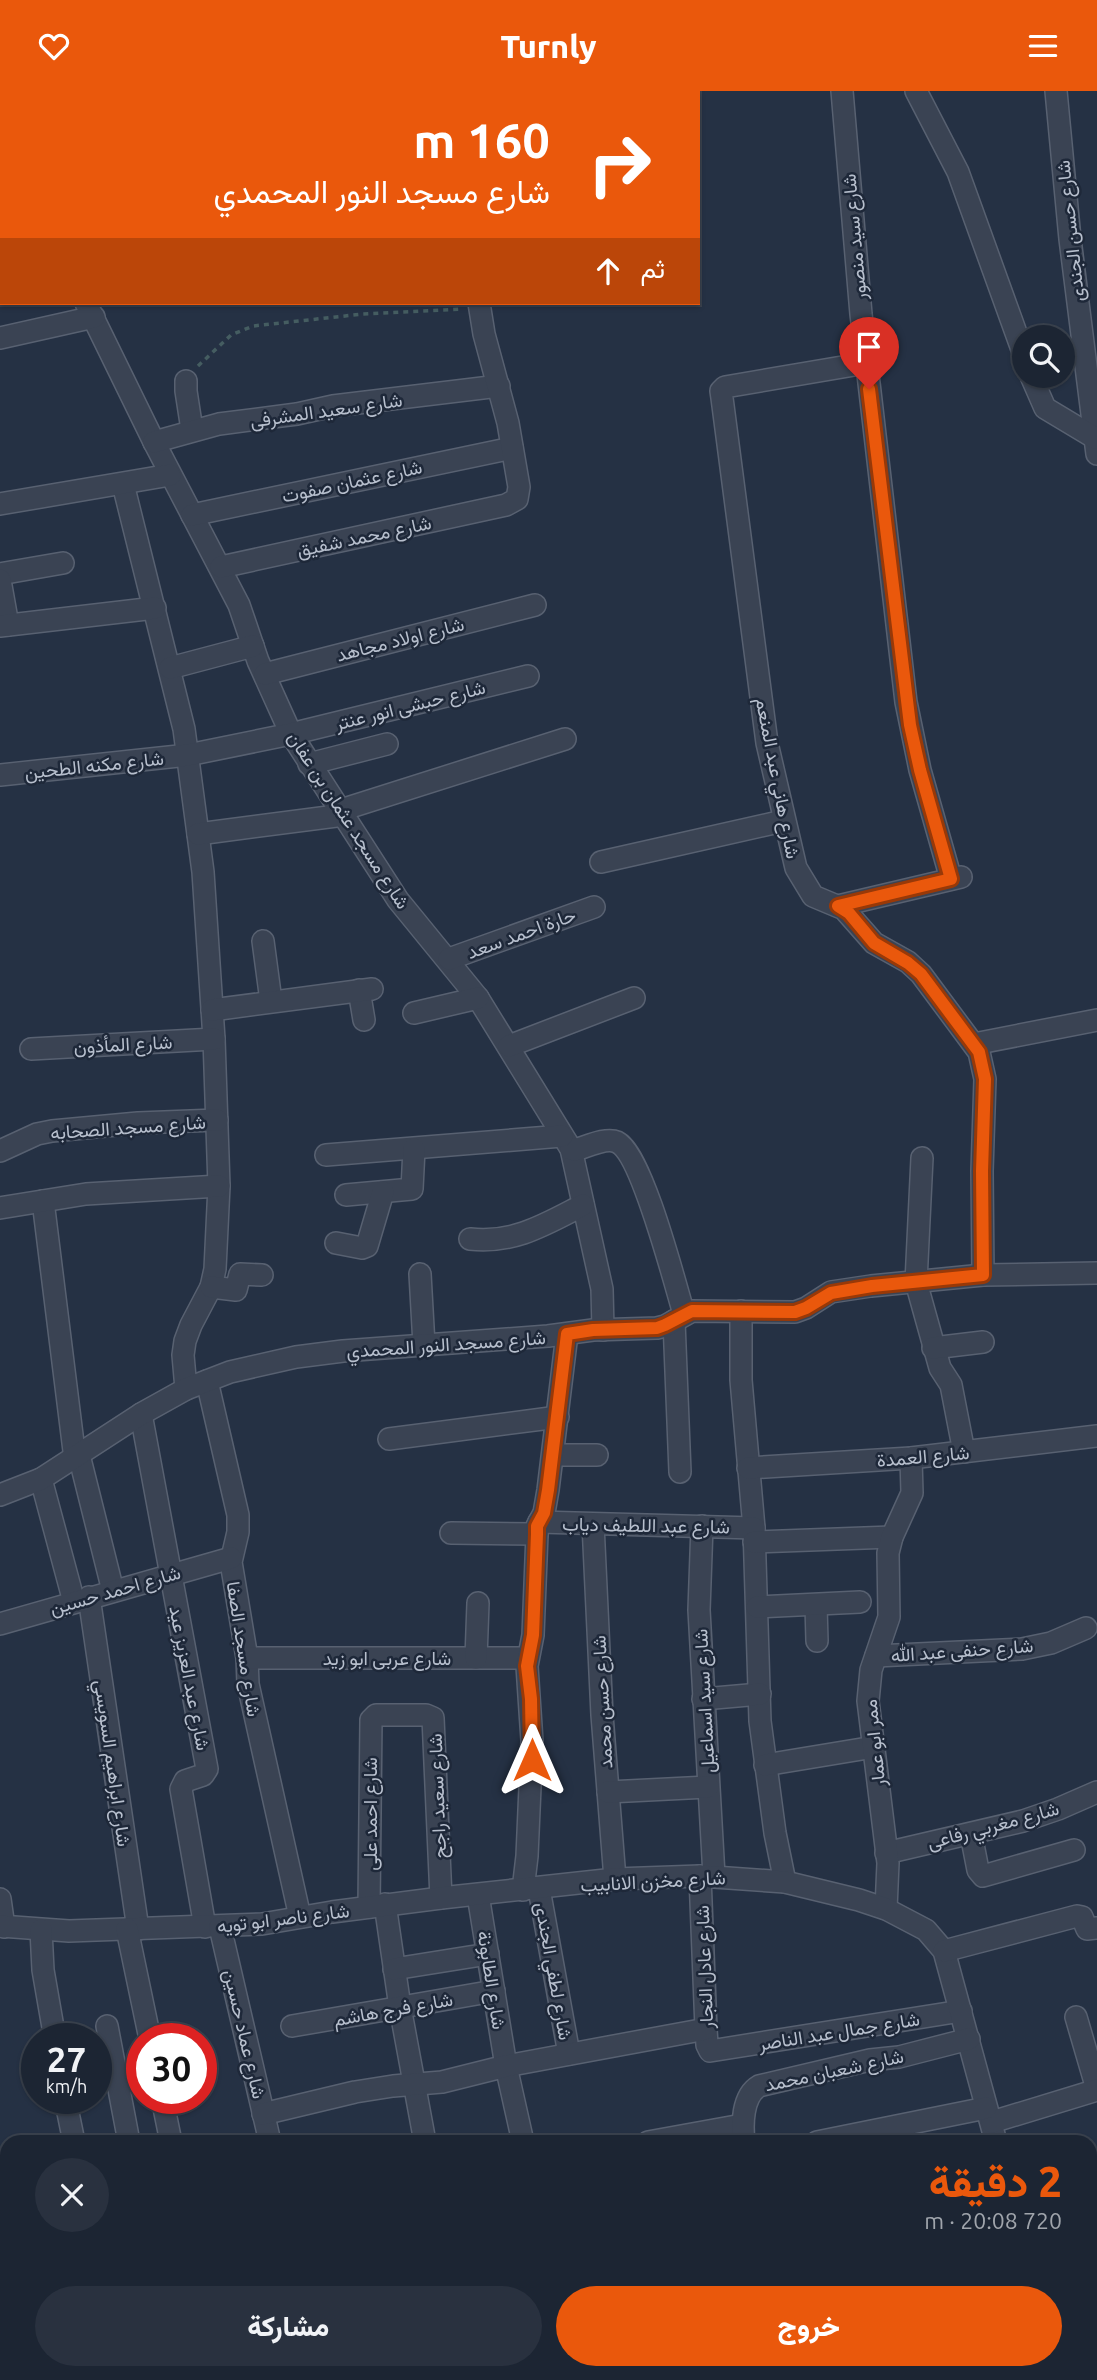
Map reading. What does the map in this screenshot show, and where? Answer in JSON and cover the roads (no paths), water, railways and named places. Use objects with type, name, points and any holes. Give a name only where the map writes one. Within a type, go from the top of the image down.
[{"type":"street","name":"شارع سيد منصور","points":[[838,906],[956,878],[920,770],[908,714],[866,363],[842,91]]},
{"type":"street","points":[[916,91],[958,172],[1013,325]]},
{"type":"street","name":"شارع حسن الجندى","points":[[1056,91],[1070,239],[1096,446]]},
{"type":"street","points":[[479,305],[512,448]]},
{"type":"street","points":[[0,338],[90,310]]},
{"type":"street","name":"شارع مسجد عثمان بن عفان","points":[[90,310],[170,475],[221,567],[244,616],[253,646],[291,734],[398,900],[478,997],[566,1142],[601,1289],[603,1330]]},
{"type":"street","name":"شارع هاني عبد المنعم","points":[[866,363],[731,385],[721,391],[767,743],[783,821],[799,877],[813,896],[849,913],[874,943],[921,974],[974,1044],[982,1061],[985,1079],[983,1275]]},
{"type":"street","points":[[186,381],[192,430]]},
{"type":"street","name":"شارع سعيد المشرفى","points":[[154,442],[192,430],[333,406],[499,386]]},
{"type":"street","points":[[1036,388],[1045,408],[1096,446]]},
{"type":"street","name":"شارع محمد شفيق","points":[[221,567],[506,505],[517,499],[519,494],[512,448]]},
{"type":"street","name":"شارع عثمان صفوت","points":[[192,515],[512,448]]},
{"type":"street","points":[[0,504],[170,475]]},
{"type":"street","points":[[123,484],[170,669],[188,755],[198,834],[212,1010],[219,1186],[215,1269],[211,1287],[185,1341],[183,1355],[186,1389]]},
{"type":"street","points":[[0,573],[63,563]]},
{"type":"street","points":[[0,580],[4,626],[155,608]]},
{"type":"street","name":"شارع اولاد مجاهد","points":[[265,674],[535,605]]},
{"type":"street","points":[[170,669],[253,646]]},
{"type":"street","name":"شارع حبشى انور عنتر","points":[[188,755],[291,734],[528,675]]},
{"type":"street","points":[[198,834],[342,813],[565,739]]},
{"type":"street","points":[[309,764],[387,744]]},
{"type":"street","name":"شارع مكنه الطحين","points":[[0,775],[188,755]]},
{"type":"street","points":[[601,862],[783,821]]},
{"type":"street","name":"حارة احمد سعد","points":[[449,959],[594,907]]},
{"type":"street","points":[[263,941],[271,1002]]},
{"type":"street","points":[[212,1010],[366,989],[364,1020]]},
{"type":"street","points":[[414,1013],[478,997]]},
{"type":"street","points":[[509,1046],[634,998]]},
{"type":"street","points":[[974,1044],[1097,1020]]},
{"type":"street","name":"شارع المأذون","points":[[32,1049],[214,1039]]},
{"type":"street","name":"شارع مسجد الصحابه","points":[[0,1151],[37,1134],[52,1131],[138,1123],[217,1120]]},
{"type":"street","points":[[326,1155],[566,1142],[575,1150],[611,1140],[620,1144],[631,1158],[667,1255],[679,1318],[680,1472]]},
{"type":"street","points":[[346,1195],[412,1188],[414,1149]]},
{"type":"street","points":[[922,1158],[916,1282],[940,1368],[951,1385],[964,1452]]},
{"type":"street","points":[[0,1208],[86,1194],[219,1186]]},
{"type":"street","points":[[336,1243],[362,1248],[367,1246],[383,1192]]},
{"type":"street","points":[[43,1201],[77,1457],[113,1591]]},
{"type":"street","points":[[470,1239],[496,1240],[518,1236],[583,1205]]},
{"type":"street","name":"شارع مسجد النور المحمدي","points":[[0,1495],[41,1479],[141,1413],[186,1389],[230,1372],[296,1357],[603,1330],[657,1328],[692,1311],[795,1312],[831,1293],[916,1282],[983,1275],[1097,1273]]},
{"type":"street","points":[[211,1287],[236,1290],[240,1274],[262,1275]]},
{"type":"street","points":[[420,1274],[424,1345]]},
{"type":"street","points":[[741,1311],[741,1380],[754,1535],[765,1765],[785,1882]]},
{"type":"street","name":"شارع لطفي الجندى","points":[[567,1334],[553,1455],[544,1513],[538,1528],[533,1635],[528,1658],[532,1741],[527,1856],[531,1889],[569,2054]]},
{"type":"street","points":[[933,1347],[983,1342]]},
{"type":"street","name":"شارع مسجد الصفا","points":[[207,1381],[238,1514],[238,1532],[231,1558],[247,1658],[248,1684],[300,1917]]},
{"type":"street","name":"شارع عبد العزيز عيد","points":[[141,1413],[208,1769],[203,1775],[185,1780],[181,1789],[213,1927]]},
{"type":"street","points":[[389,1439],[558,1417]]},
{"type":"street","name":"شارع العمدة","points":[[748,1468],[911,1458],[1097,1436]]},
{"type":"street","points":[[553,1455],[597,1455]]},
{"type":"street","name":"ممر ابو عمار","points":[[886,1909],[887,1853],[869,1691],[871,1670],[890,1616],[888,1553],[892,1537],[911,1499],[911,1458]]},
{"type":"street","name":"شارع ابراهيم السويسي","points":[[41,1479],[81,1599],[148,2023]]},
{"type":"street","name":"شارع عبد اللطيف دياب","points":[[451,1533],[593,1524],[702,1527],[754,1535],[892,1537]]},
{"type":"street","name":"شارع حسن محمد","points":[[593,1524],[615,1879]]},
{"type":"street","name":"شارع سيد اسماعيل","points":[[702,1527],[699,1610],[708,1787],[707,1876]]},
{"type":"street","name":"شارع احمد حسين","points":[[0,1623],[231,1558]]},
{"type":"street","points":[[757,1607],[860,1602]]},
{"type":"street","points":[[476,1658],[478,1603]]},
{"type":"street","points":[[816,1605],[817,1641]]},
{"type":"street","name":"شارع حنفى عبد الله","points":[[876,1656],[1021,1649],[1051,1643],[1086,1628]]},
{"type":"street","name":"شارع عربى ابو زيد","points":[[247,1658],[528,1658]]},
{"type":"street","points":[[703,1699],[760,1693]]},
{"type":"street","name":"شارع سعيد راجح","points":[[370,1720],[379,1715],[430,1715],[433,1718],[441,1898]]},
{"type":"street","name":"شارع احمد على","points":[[370,1720],[377,1906],[394,1969],[424,2135]]},
{"type":"street","points":[[765,1765],[874,1747]]},
{"type":"street","points":[[608,1792],[708,1787]]},
{"type":"street","name":"شارع مغربي رفاعى","points":[[887,1853],[1041,1816],[1097,1792]]},
{"type":"street","points":[[971,1834],[978,1870],[983,1877],[1074,1850]]},
{"type":"street","name":"شارع مخزن الانابيب","points":[[531,1889],[615,1879],[707,1876],[785,1882],[886,1909],[926,1930],[944,1951],[991,2124]]},
{"type":"street","name":"شارع عادل النجار","points":[[707,1876],[706,2029],[708,2049],[717,2050]]},
{"type":"street","name":"شارع ناصر ابو تويه","points":[[2,1926],[41,1930],[262,1924],[377,1906],[531,1889]]},
{"type":"street","name":"شارع الطابونة","points":[[478,1895],[517,2135]]},
{"type":"street","points":[[0,1899],[2,1926]]},
{"type":"street","points":[[944,1951],[1077,1916],[1083,1917],[1087,1929],[1097,1928]]},
{"type":"street","name":"شارع عماد حسين","points":[[213,1927],[268,2135]]},
{"type":"street","points":[[41,1930],[43,1970],[52,2023]]},
{"type":"street","points":[[394,1969],[488,1954]]},
{"type":"street","name":"شارع فرج هاشم","points":[[292,2027],[494,1991]]},
{"type":"street","name":"شارع جمال عبد الناصر","points":[[717,2050],[961,2011]]},
{"type":"street","points":[[885,2135],[991,2124],[1097,2090],[1076,2017]]},
{"type":"street","points":[[263,2114],[355,2092],[442,2082],[506,2066],[706,2029]]},
{"type":"street","name":"شارع شعبان محمد","points":[[743,2134],[750,2095],[759,2086],[870,2060],[899,2057],[968,2039]]},
{"type":"street","points":[[112,2052],[128,2135]]},
{"type":"street","points":[[68,2114],[73,2135]]},
{"type":"street","points":[[165,2114],[170,2135]]}]
